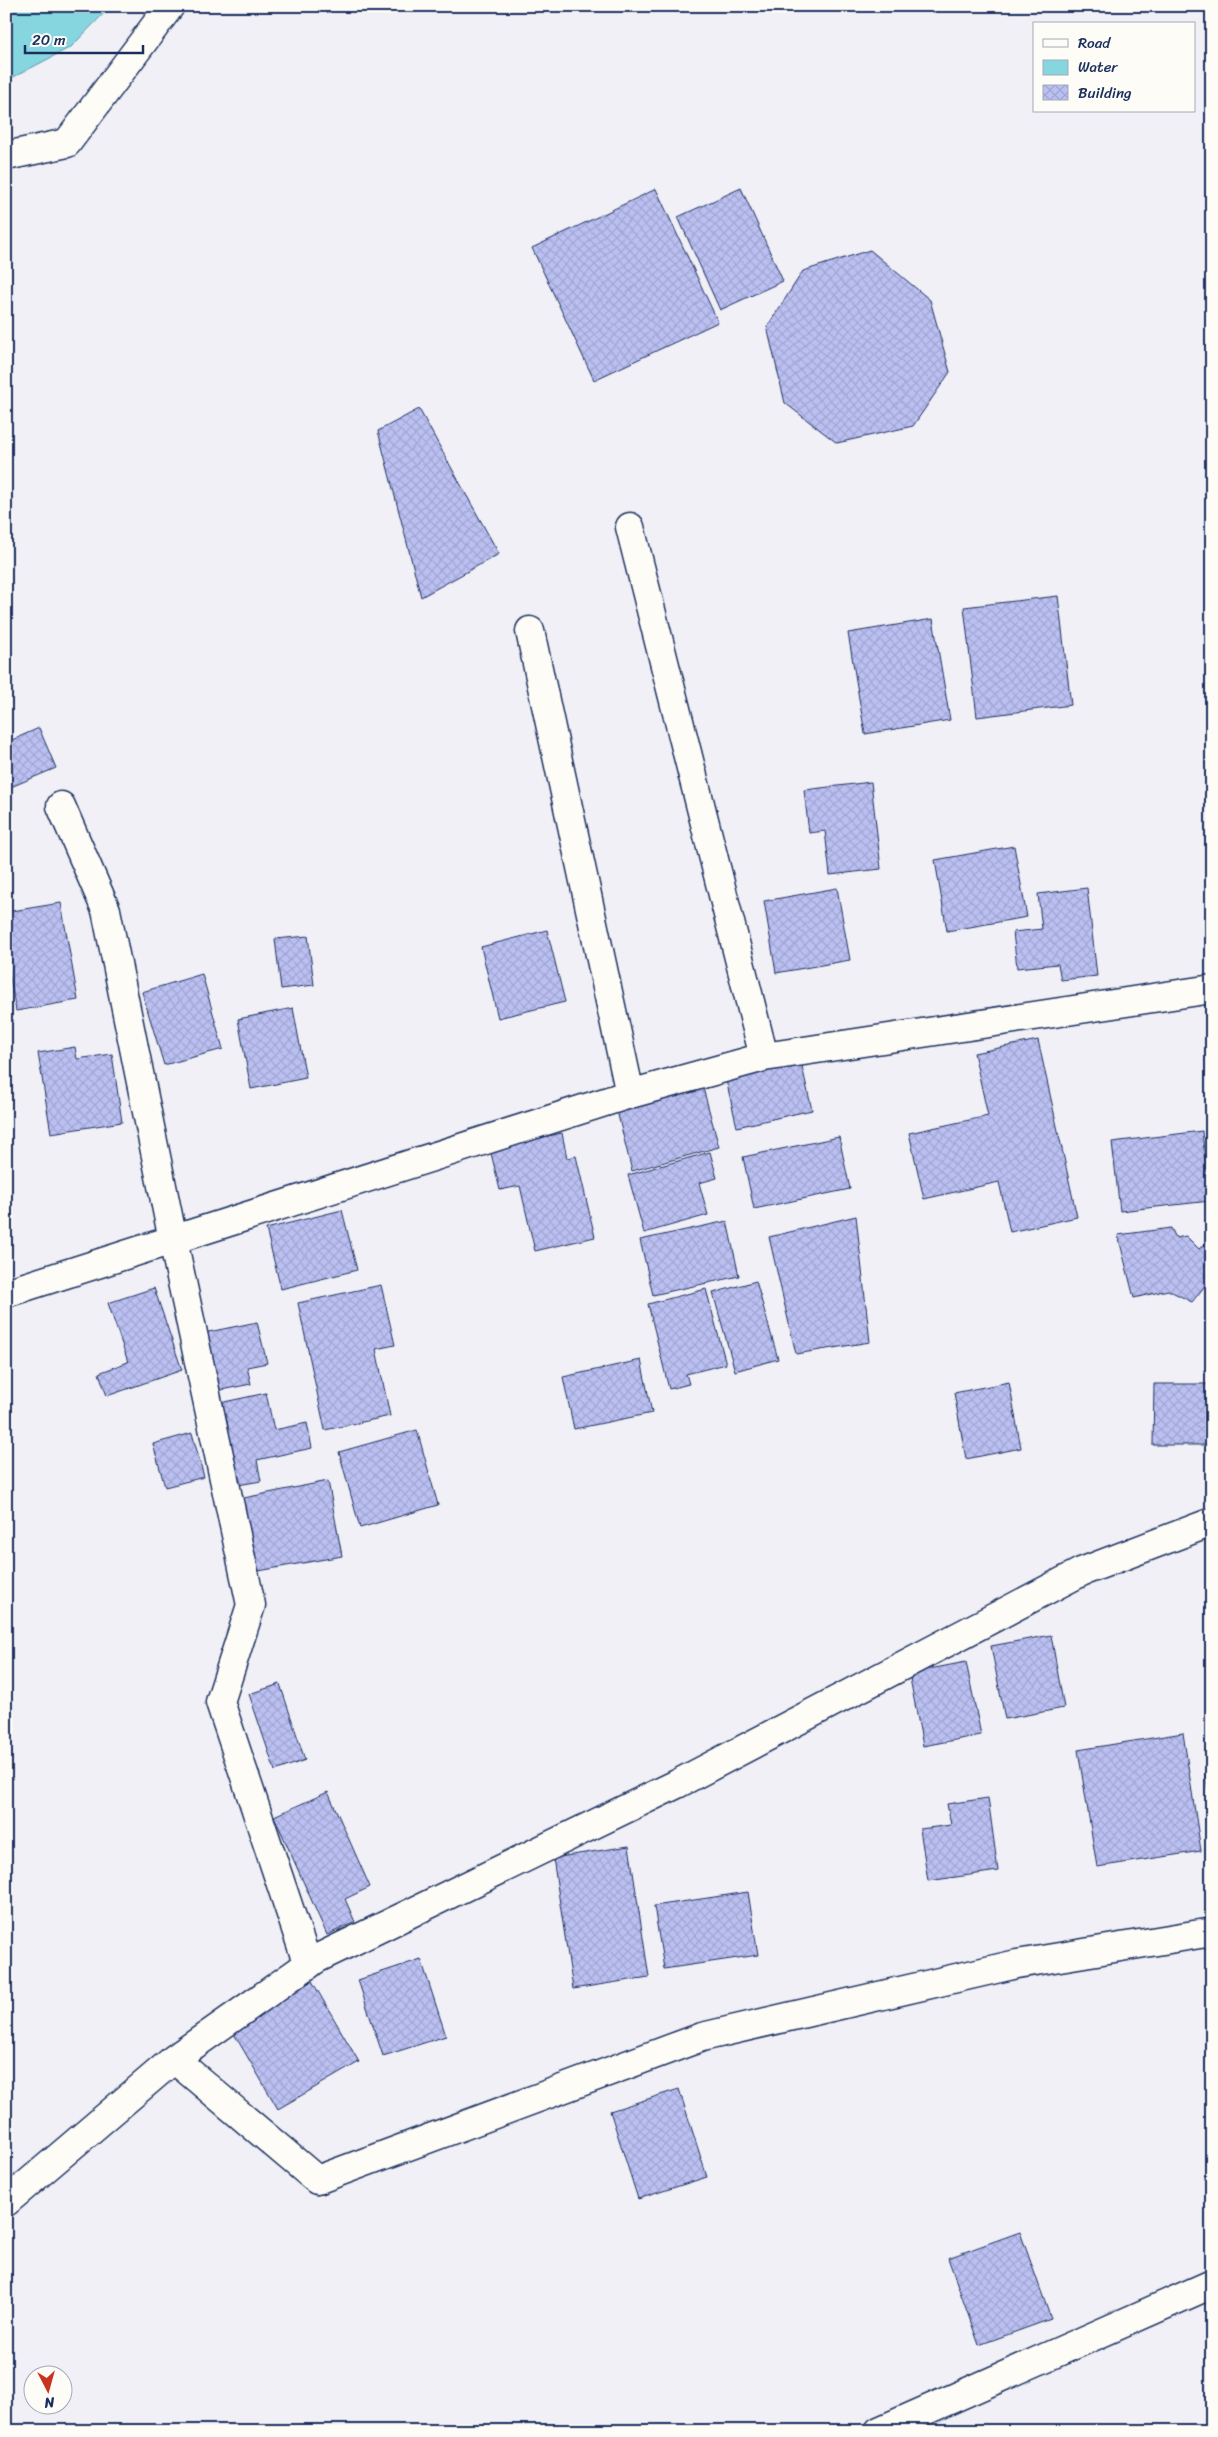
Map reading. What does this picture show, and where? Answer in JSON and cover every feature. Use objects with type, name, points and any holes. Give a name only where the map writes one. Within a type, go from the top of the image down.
[{"type":"street","points":[[6,156],[67,143],[170,6]]},
{"type":"street","points":[[630,527],[764,1057]]},
{"type":"street","points":[[530,631],[630,1094]]},
{"type":"street","points":[[61,806],[106,910],[173,1240],[251,1605],[220,1702],[308,1965]]},
{"type":"street","points":[[6,1293],[630,1094],[764,1057],[1212,989]]},
{"type":"street","points":[[6,2202],[174,2059],[308,1965],[677,1784],[1081,1572],[1212,1522]]},
{"type":"street","points":[[174,2059],[317,2180],[702,2036],[1017,1964],[1212,1932]]},
{"type":"street","points":[[879,2431],[1212,2284]]},
{"type":"water","points":[[6,6],[111,6],[71,47],[6,81]]},
{"type":"building","points":[[741,188],[783,281],[720,310],[678,217]]},
{"type":"building","points":[[656,189],[718,322],[594,380],[532,248]]},
{"type":"building","points":[[870,250],[930,300],[950,372],[913,426],[837,443],[785,403],[767,327],[803,271]]},
{"type":"building","points":[[419,409],[499,554],[421,597],[378,431]]},
{"type":"building","points":[[1058,596],[1071,705],[977,717],[964,607]]},
{"type":"building","points":[[933,619],[950,720],[865,734],[848,633]]},
{"type":"building","points":[[6,727],[12,740],[39,728],[56,768],[6,789]]},
{"type":"building","points":[[871,782],[881,869],[830,875],[825,831],[809,833],[804,790]]},
{"type":"building","points":[[1014,846],[1027,917],[947,931],[935,860]]},
{"type":"building","points":[[837,888],[850,960],[776,973],[764,901]]},
{"type":"building","points":[[1087,888],[1097,976],[1061,980],[1058,964],[1017,968],[1013,932],[1042,929],[1038,894]]},
{"type":"building","points":[[61,903],[78,1000],[16,1011],[6,956],[6,912]]},
{"type":"building","points":[[547,930],[565,1002],[498,1018],[481,947]]},
{"type":"building","points":[[308,936],[314,985],[281,989],[275,939]]},
{"type":"building","points":[[202,974],[223,1049],[164,1065],[142,992]]},
{"type":"building","points":[[293,1008],[306,1078],[251,1089],[238,1019]]},
{"type":"building","points":[[1038,1040],[1077,1217],[1010,1232],[999,1182],[924,1199],[909,1133],[988,1116],[974,1053]]},
{"type":"building","points":[[75,1047],[77,1059],[112,1054],[122,1122],[51,1133],[38,1053]]},
{"type":"building","points":[[801,1062],[812,1110],[737,1127],[726,1080]]},
{"type":"building","points":[[703,1088],[719,1147],[632,1171],[617,1111]]},
{"type":"building","points":[[1202,1131],[1210,1201],[1120,1211],[1112,1142]]},
{"type":"building","points":[[562,1133],[567,1158],[576,1156],[595,1237],[535,1251],[520,1186],[500,1190],[490,1149]]},
{"type":"building","points":[[839,1137],[850,1189],[754,1209],[743,1157]]},
{"type":"building","points":[[710,1152],[717,1178],[699,1183],[708,1215],[644,1233],[628,1175]]},
{"type":"building","points":[[342,1210],[357,1270],[281,1289],[266,1229]]},
{"type":"building","points":[[856,1216],[870,1342],[796,1354],[769,1237]]},
{"type":"building","points":[[727,1221],[739,1276],[653,1295],[640,1240]]},
{"type":"building","points":[[1171,1228],[1176,1238],[1186,1236],[1199,1249],[1209,1240],[1212,1242],[1212,1277],[1192,1302],[1168,1290],[1134,1298],[1118,1235]]},
{"type":"building","points":[[756,1281],[778,1359],[735,1371],[713,1293]]},
{"type":"building","points":[[381,1285],[395,1345],[376,1349],[390,1416],[325,1430],[298,1303]]},
{"type":"building","points":[[154,1288],[182,1370],[107,1396],[99,1373],[128,1362],[108,1303]]},
{"type":"building","points":[[706,1289],[726,1364],[686,1374],[689,1384],[669,1389],[648,1304]]},
{"type":"building","points":[[257,1322],[267,1363],[247,1367],[251,1384],[211,1392],[199,1334]]},
{"type":"building","points":[[641,1360],[652,1413],[574,1429],[563,1377]]},
{"type":"building","points":[[1009,1382],[1021,1448],[966,1459],[954,1393]]},
{"type":"building","points":[[1154,1384],[1212,1384],[1212,1445],[1153,1445]]},
{"type":"building","points":[[266,1393],[274,1430],[307,1423],[312,1448],[257,1460],[261,1481],[232,1486],[215,1404]]},
{"type":"building","points":[[417,1430],[438,1505],[360,1528],[339,1452]]},
{"type":"building","points":[[192,1433],[204,1477],[165,1487],[153,1444]]},
{"type":"building","points":[[328,1481],[342,1556],[253,1572],[239,1499]]},
{"type":"building","points":[[1051,1635],[1064,1708],[1005,1719],[991,1646]]},
{"type":"building","points":[[966,1662],[981,1735],[923,1746],[909,1673]]},
{"type":"building","points":[[280,1684],[305,1760],[275,1771],[249,1694]]},
{"type":"building","points":[[1183,1733],[1201,1851],[1097,1867],[1078,1750]]},
{"type":"building","points":[[1212,1773],[1212,1815],[1205,1774]]},
{"type":"building","points":[[328,1792],[370,1887],[345,1899],[355,1922],[327,1935],[274,1816]]},
{"type":"building","points":[[988,1798],[998,1871],[928,1881],[920,1829],[951,1825],[947,1804]]},
{"type":"building","points":[[629,1846],[649,1977],[573,1989],[553,1858]]},
{"type":"building","points":[[748,1892],[758,1955],[664,1969],[654,1906]]},
{"type":"building","points":[[421,1959],[446,2036],[383,2056],[358,1980]]},
{"type":"building","points":[[312,1981],[359,2062],[278,2109],[230,2027]]},
{"type":"building","points":[[679,2089],[707,2177],[638,2199],[610,2111]]},
{"type":"building","points":[[1020,2232],[1051,2319],[979,2345],[948,2258]]}]
